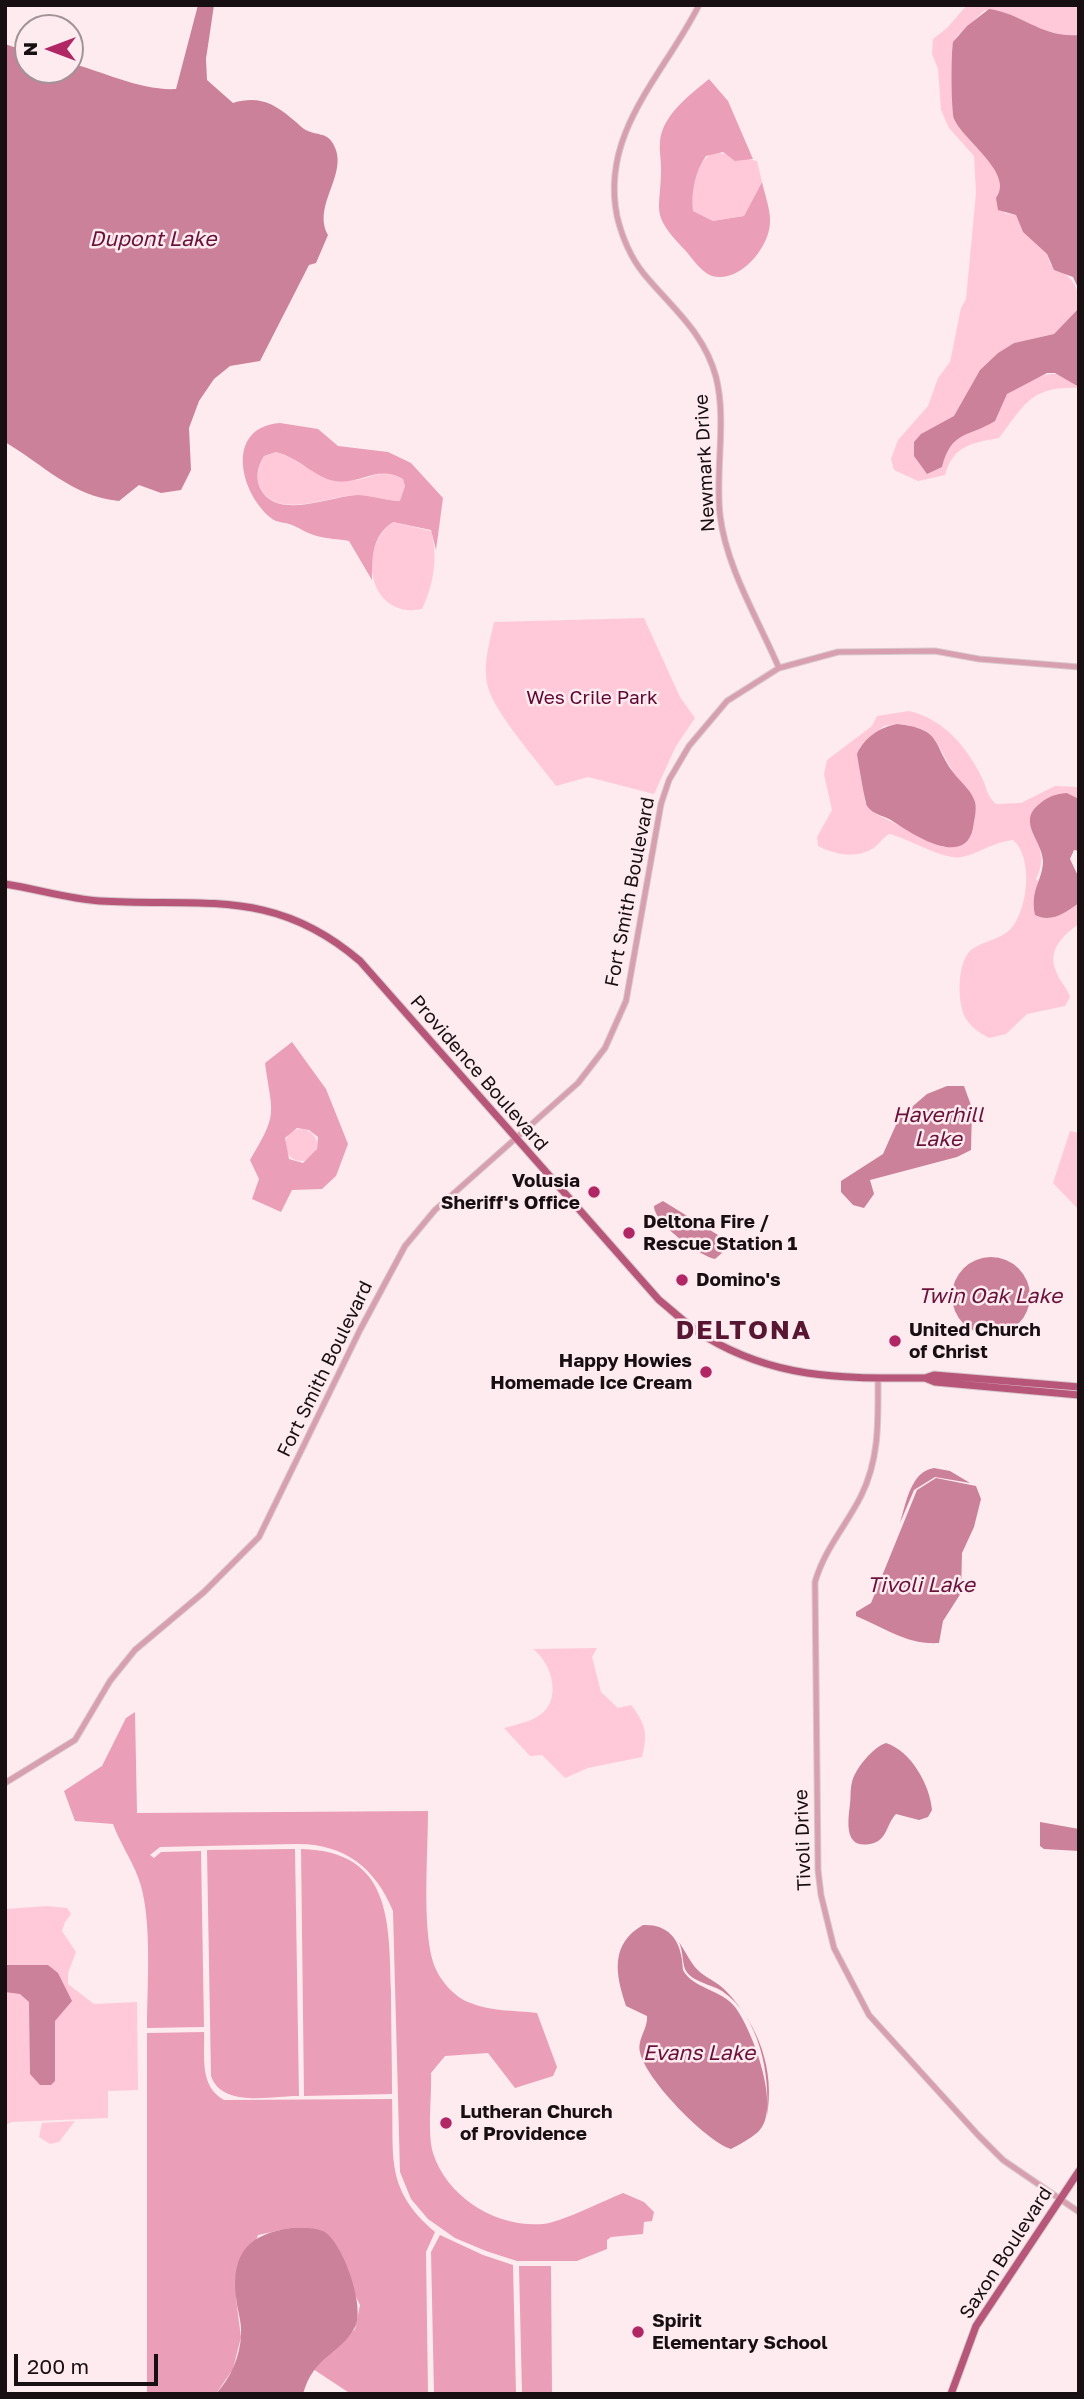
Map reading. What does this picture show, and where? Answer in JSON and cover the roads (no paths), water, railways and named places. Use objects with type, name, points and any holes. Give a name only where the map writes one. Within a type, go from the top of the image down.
[{"type":"main road","name":"Providence Boulevard","points":[[5,884],[101,901],[237,905],[290,916],[340,944],[360,961],[659,1300],[702,1335],[729,1349],[785,1370],[817,1377],[925,1378],[934,1375],[1079,1387]]},
{"type":"main road","name":"Providence Boulevard","points":[[925,1378],[935,1382],[1079,1395]]},
{"type":"main road","name":"Saxon Boulevard","points":[[951,2394],[976,2326],[1079,2171]]},
{"type":"street","name":"Newmark Drive","points":[[699,5],[628,125],[614,164],[614,203],[621,230],[640,269],[691,324],[707,350],[719,398],[719,504],[723,536],[779,667]]},
{"type":"street","name":"Fort Smith Boulevard","points":[[5,1783],[75,1740],[110,1681],[135,1650],[204,1592],[259,1538],[405,1246],[435,1210],[562,1100],[588,1072],[616,1027],[632,975],[653,835],[669,780],[699,732],[727,701],[779,667],[838,652],[935,651],[979,659],[1079,667]]},
{"type":"street","name":"Tivoli Drive","points":[[878,1378],[878,1436],[873,1464],[859,1499],[829,1545],[815,1582],[818,1870],[826,1919],[834,1948],[869,2015],[989,2147],[1079,2212]]},
{"type":"water","name":"Dupont Lake","points":[[198,5],[214,5],[206,59],[207,80],[233,103],[257,100],[271,104],[306,130],[332,142],[337,153],[337,165],[324,212],[328,235],[316,263],[309,265],[260,361],[230,366],[214,379],[199,401],[189,428],[191,470],[181,490],[161,493],[139,485],[119,501],[86,493],[72,486],[5,442],[5,44],[14,47],[14,84],[84,84],[84,67],[136,84],[176,89]]},
{"type":"water","points":[[989,9],[1054,33],[1079,35],[1079,290],[1073,277],[1054,270],[1047,254],[1023,232],[1016,215],[998,210],[996,198],[1000,189],[994,168],[954,119],[953,42],[967,26]]},
{"type":"water","points":[[1079,308],[1079,387],[1055,373],[1047,373],[1007,394],[995,421],[962,436],[951,447],[942,467],[927,474],[914,456],[914,442],[921,434],[954,416],[980,370],[998,353],[1014,343],[1054,334]]},
{"type":"water","points":[[897,724],[912,726],[929,734],[973,797],[976,809],[973,828],[968,840],[960,846],[937,845],[925,840],[873,812],[867,806],[857,754],[873,734]]},
{"type":"water","points":[[1067,793],[1079,799],[1079,851],[1074,850],[1070,859],[1079,878],[1079,903],[1058,916],[1041,917],[1035,915],[1034,899],[1043,862],[1030,819],[1032,812],[1044,800]]},
{"type":"water","name":"Haverhill Lake","points":[[947,1086],[964,1086],[972,1108],[971,1150],[957,1157],[870,1180],[874,1194],[864,1208],[853,1205],[841,1192],[841,1181],[883,1154],[899,1118],[927,1094]]},
{"type":"water","points":[[663,1201],[718,1235],[722,1253],[715,1259],[707,1256],[669,1229],[661,1221],[654,1206]]},
{"type":"water","name":"Twin Oak Lake","points":[[991,1257],[1006,1260],[1018,1269],[1027,1281],[1030,1296],[1027,1311],[1018,1323],[1006,1332],[991,1335],[976,1332],[964,1323],[955,1311],[952,1296],[955,1281],[964,1269],[976,1260]]},
{"type":"water","points":[[934,1468],[950,1471],[970,1483],[935,1477],[914,1490],[900,1523],[915,1481],[926,1470]]},
{"type":"water","name":"Tivoli Lake","points":[[936,1478],[976,1486],[981,1499],[974,1527],[962,1553],[961,1593],[943,1621],[939,1643],[927,1643],[896,1635],[856,1616],[856,1612],[871,1603],[917,1490]]},
{"type":"water","points":[[886,1743],[903,1753],[918,1770],[932,1810],[928,1817],[919,1820],[896,1814],[878,1841],[864,1845],[852,1839],[850,1833],[852,1782],[865,1759]]},
{"type":"water","points":[[1040,1822],[1079,1829],[1079,1851],[1044,1849],[1040,1846]]},
{"type":"water","name":"Evans Lake","points":[[643,1925],[658,1927],[670,1933],[678,1945],[683,1970],[687,1976],[735,2007],[756,2050],[766,2089],[765,2121],[758,2132],[731,2149],[707,2134],[678,2108],[644,2064],[639,2047],[647,2016],[626,2006],[618,1971],[620,1951],[625,1941]]},
{"type":"water","points":[[679,1942],[697,1970],[724,1989],[744,2014],[722,1991],[696,1980],[688,1973]]},
{"type":"water","points":[[5,1965],[48,1965],[58,1973],[72,2001],[55,2021],[55,2081],[51,2085],[40,2085],[30,2074],[29,2002],[20,1994],[5,1992]]},
{"type":"water","points":[[746,2016],[756,2034],[766,2066],[769,2082],[767,2116],[764,2065],[754,2031]]},
{"type":"water","points":[[291,2228],[312,2228],[331,2237],[345,2261],[355,2291],[358,2318],[355,2327],[342,2344],[320,2363],[303,2394],[216,2394],[226,2381],[239,2351],[241,2325],[235,2282],[240,2257],[246,2248],[264,2235]]},
{"type":"place","name":"Volusia Sheriff's Office","points":[[594,1192]]},
{"type":"place","name":"Deltona Fire / Rescue Station 1","points":[[629,1233]]},
{"type":"place","name":"Domino's","points":[[682,1280]]},
{"type":"place","name":"United Church of Christ","points":[[895,1341]]},
{"type":"place","name":"Happy Howies Homemade Ice Cream","points":[[706,1372]]},
{"type":"place","name":"Lutheran Church of Providence","points":[[446,2123]]},
{"type":"place","name":"Spirit Elementary School","points":[[638,2332]]},
{"type":"district","name":"DELTONA","points":[[744,1331]]},
{"type":"park label","name":"Wes Crile Park","points":[[592,698]]}]
